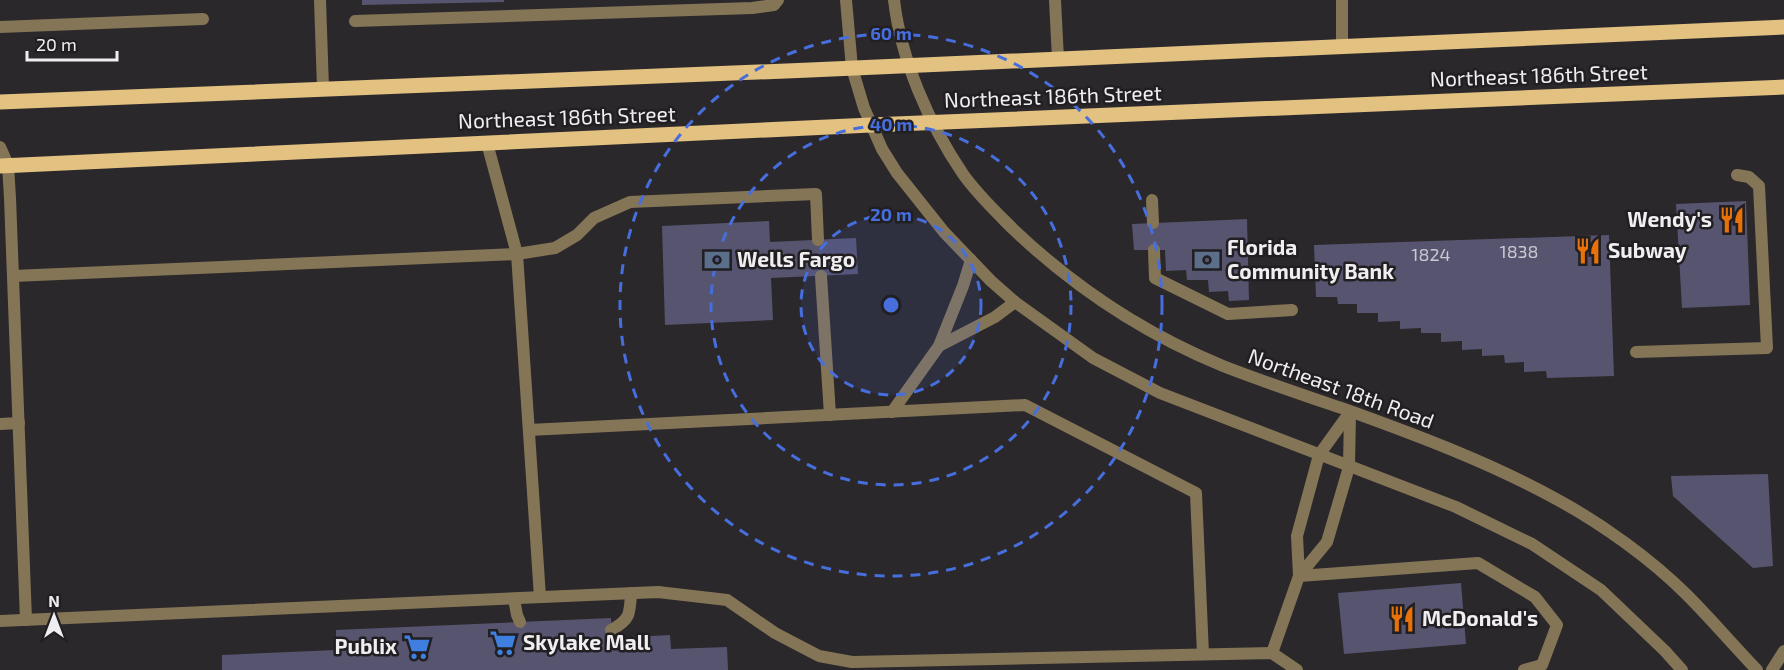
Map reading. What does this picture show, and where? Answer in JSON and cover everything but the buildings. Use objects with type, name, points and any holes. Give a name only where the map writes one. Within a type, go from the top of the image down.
[{"type":"main road","name":"Northeast 186th Street","points":[[0,102],[852,68],[1784,27]]},
{"type":"main road","name":"Northeast 186th Street","points":[[4,165],[871,125],[1784,87]]},
{"type":"street","points":[[320,0],[323,88]]},
{"type":"street","points":[[356,21],[752,8],[774,5],[778,0]]},
{"type":"street","points":[[846,0],[852,68],[864,108],[882,149],[897,173],[927,211],[991,281],[1015,302],[1070,343],[1123,375],[1178,400],[1319,456],[1456,507],[1532,544],[1601,590],[1682,670]]},
{"type":"street","name":"Northeast 18th Road","points":[[894,0],[897,26],[933,123],[964,176],[992,208],[1072,280],[1139,325],[1197,355],[1482,462],[1559,500],[1626,543],[1685,593],[1757,670]]},
{"type":"street","points":[[1055,0],[1058,59]]},
{"type":"street","points":[[1342,0],[1342,47]]},
{"type":"street","points":[[0,27],[203,19]]},
{"type":"street","points":[[487,143],[517,254],[540,597]]},
{"type":"street","points":[[0,147],[4,165],[13,276],[26,620]]},
{"type":"street","points":[[1636,352],[1767,348],[1759,186],[1749,177],[1737,175]]},
{"type":"street","points":[[13,276],[517,254],[555,248],[577,235],[594,218],[630,202],[816,194],[818,240]]},
{"type":"street","points":[[1152,200],[1154,223]]},
{"type":"street","points":[[1154,250],[1155,278],[1228,314],[1292,310]]},
{"type":"street","points":[[892,412],[939,346],[971,260]]},
{"type":"street","points":[[821,276],[830,414]]},
{"type":"street","points":[[939,346],[995,317],[1015,302]]},
{"type":"street","points":[[529,429],[1025,405],[1196,493],[1203,654]]},
{"type":"street","points":[[1299,576],[1297,536],[1319,456],[1350,412]]},
{"type":"street","points":[[1272,653],[1299,576],[1327,542],[1349,467],[1350,412]]},
{"type":"street","points":[[0,424],[18,423]]},
{"type":"street","points":[[1299,576],[1478,563],[1535,597],[1557,625],[1542,665],[1524,670]]},
{"type":"street","points":[[0,621],[658,592],[727,600],[775,633],[819,656],[852,662],[1272,653],[1297,670]]},
{"type":"street","points":[[611,630],[624,623],[630,612],[631,593]]},
{"type":"street","points":[[514,599],[520,622]]},
{"type":"street","points":[[1772,670],[1784,651]]},
{"type":"place","name":"Wendy's","points":[[1732,220]]},
{"type":"place","name":"Subway","points":[[1588,251]]},
{"type":"place","name":"Wells Fargo","points":[[717,260]]},
{"type":"place","name":"Florida Community Bank","points":[[1207,260]]},
{"type":"place","name":"McDonald's","points":[[1402,619]]},
{"type":"place","name":"Skylake Mall","points":[[503,643]]},
{"type":"place","name":"Publix","points":[[417,647]]}]
